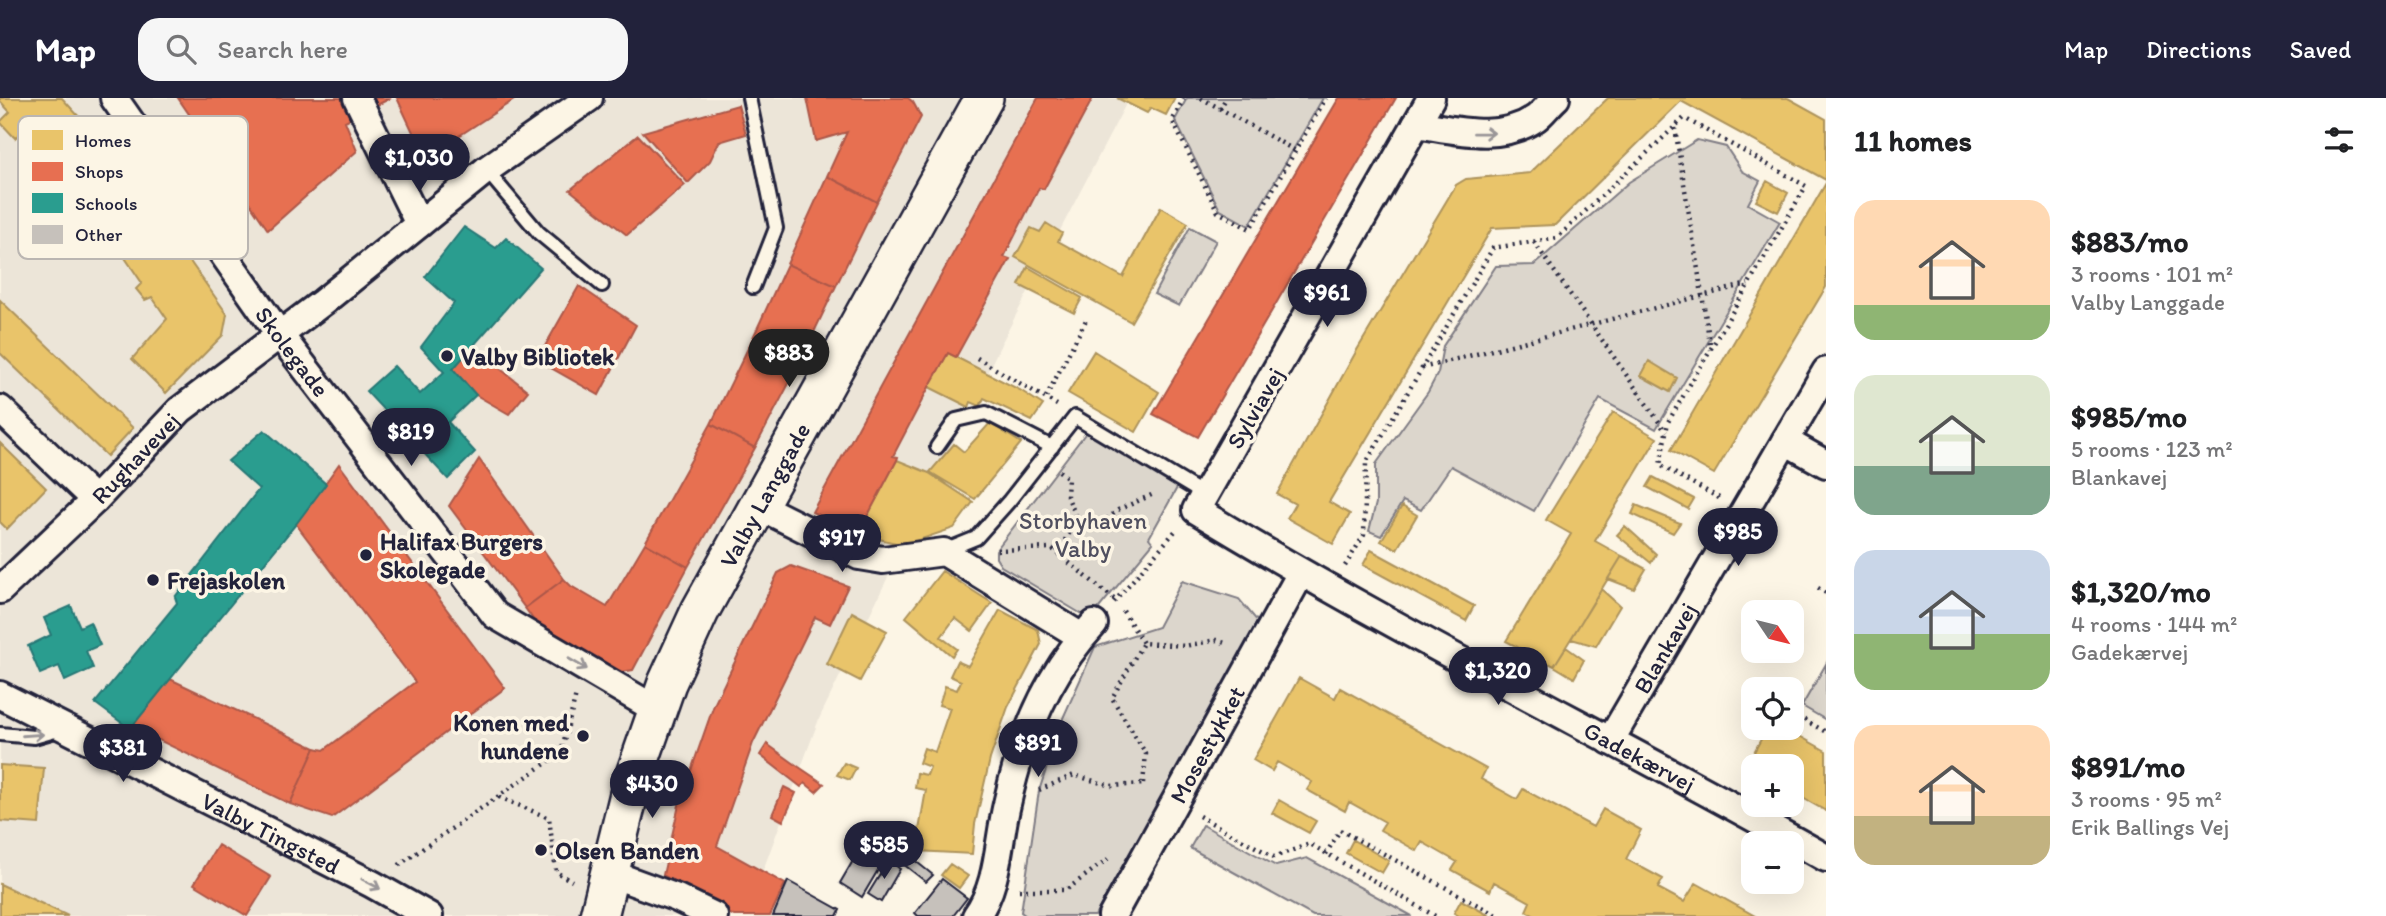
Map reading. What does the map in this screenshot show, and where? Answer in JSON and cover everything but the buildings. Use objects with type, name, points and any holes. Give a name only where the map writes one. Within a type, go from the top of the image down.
[{"type":"street","name":"Skolegade","points":[[114,98],[127,116]]},
{"type":"street","points":[[357,98],[419,224]]},
{"type":"street","name":"Rughavevej","points":[[0,590],[95,500],[180,410],[323,302],[486,170],[589,98]]},
{"type":"street","name":"Valby Langgade","points":[[604,895],[631,786],[667,683],[701,611],[757,505],[984,98]]},
{"type":"street","name":"Sylviavej","points":[[1201,502],[1431,98]]},
{"type":"street","points":[[1416,124],[1479,134],[1507,131],[1536,118],[1556,98]]},
{"type":"street","name":"Skolegade","points":[[227,259],[279,334],[495,615],[657,710]]},
{"type":"street","name":"Blankavej","points":[[1610,741],[1826,371]]},
{"type":"street","points":[[0,408],[95,500]]},
{"type":"street","points":[[1785,441],[1826,464]]},
{"type":"street","name":"Gadekærvej","points":[[1201,502],[1301,573],[1704,789],[1826,858]]},
{"type":"street","points":[[757,505],[859,556],[883,559],[944,552],[1089,630],[1059,668],[1027,735],[1006,805],[988,901],[976,916]]},
{"type":"street","name":"Mosestykket","points":[[1112,916],[1301,573]]},
{"type":"street","name":"Valby Tingsted","points":[[0,695],[372,884],[429,916]]},
{"type":"street","points":[[604,895],[677,898],[714,916]]},
{"type":"lane","points":[[749,98],[776,228],[753,287]]},
{"type":"lane","points":[[486,170],[539,233],[602,285]]},
{"type":"lane","points":[[937,447],[956,420],[986,413],[1048,452]]},
{"type":"lane","points":[[944,552],[976,538],[1009,501],[1075,417],[1183,481],[1201,502]]},
{"type":"lane","points":[[0,734],[34,737],[65,729]]},
{"type":"path","points":[[1184,98],[1172,120],[1218,212],[1250,229],[1326,98]]},
{"type":"path","points":[[1200,98],[1296,151]]},
{"type":"path","points":[[1220,109],[1226,98]]},
{"type":"path","points":[[1331,589],[1364,535],[1367,463],[1493,248],[1557,238],[1684,118],[1806,186],[1668,422],[1660,465],[1744,512]]},
{"type":"path","points":[[1675,127],[1711,350]]},
{"type":"path","points":[[1534,242],[1667,433]]},
{"type":"path","points":[[1422,368],[1749,284]]},
{"type":"path","points":[[1046,397],[1087,318]]},
{"type":"path","points":[[977,358],[1046,397],[1075,417]]},
{"type":"path","points":[[1048,452],[1068,478],[1067,496],[1078,520]]},
{"type":"path","points":[[1078,520],[1100,525],[1118,510],[1183,481]]},
{"type":"path","points":[[1089,630],[1201,502]]},
{"type":"path","points":[[1057,552],[1078,520]]},
{"type":"path","points":[[996,550],[1052,548],[1115,600],[1143,643]]},
{"type":"path","points":[[1818,588],[1826,593]]},
{"type":"path","points":[[1143,643],[1185,646],[1216,640],[1256,654]]},
{"type":"path","points":[[1143,643],[1112,698],[1146,754],[1143,783]]},
{"type":"path","points":[[372,884],[561,753],[583,666]]},
{"type":"path","points":[[1804,720],[1826,732]]},
{"type":"path","points":[[1006,805],[1074,775],[1111,786],[1143,783],[1173,805],[1274,857],[1310,844],[1435,916]]},
{"type":"path","points":[[498,796],[548,818],[555,872],[604,895]]},
{"type":"path","points":[[1326,854],[1340,830],[1498,916]]},
{"type":"path","points":[[990,889],[1066,890],[1114,855],[1139,867]]},
{"type":"shaded area","points":[[0,98],[1129,98],[1003,340],[819,719],[746,916],[0,916]]},
{"type":"green space","points":[[1187,98],[1323,98],[1249,226],[1220,210],[1175,120]]},
{"type":"green space","points":[[1697,140],[1726,147],[1742,171],[1760,181],[1748,204],[1780,222],[1656,429],[1600,399],[1534,511],[1451,466],[1421,510],[1403,501],[1381,536],[1369,531],[1376,503],[1376,464],[1428,392],[1438,373],[1443,346],[1496,266],[1534,265],[1629,182]]},
{"type":"green space","points":[[1190,227],[1216,241],[1179,306],[1154,294]]},
{"type":"green space","name":"Storbyhaven Valby","points":[[1088,430],[1178,486],[1149,538],[1153,543],[1090,619],[1001,566],[996,558],[996,550]]},
{"type":"green space","name":"Storbyhaven Valby","points":[[1182,581],[1239,599],[1259,623],[1095,916],[1026,916],[1021,912],[1039,791],[1063,718],[1095,647],[1158,627]]},
{"type":"green space","points":[[1826,664],[1826,720],[1804,707],[1804,702]]},
{"type":"green space","points":[[1203,825],[1276,866],[1307,858],[1412,916],[1313,916],[1190,848]]},
{"type":"place","name":"Valby Bibliotek","points":[[447,356]]},
{"type":"place","name":"Halifax Burgers Skolegade","points":[[366,555]]},
{"type":"place","name":"Frejaskolen","points":[[153,580]]},
{"type":"place","name":"Konen med hundene","points":[[583,736]]},
{"type":"place","name":"Olsen Banden","points":[[541,850]]}]
